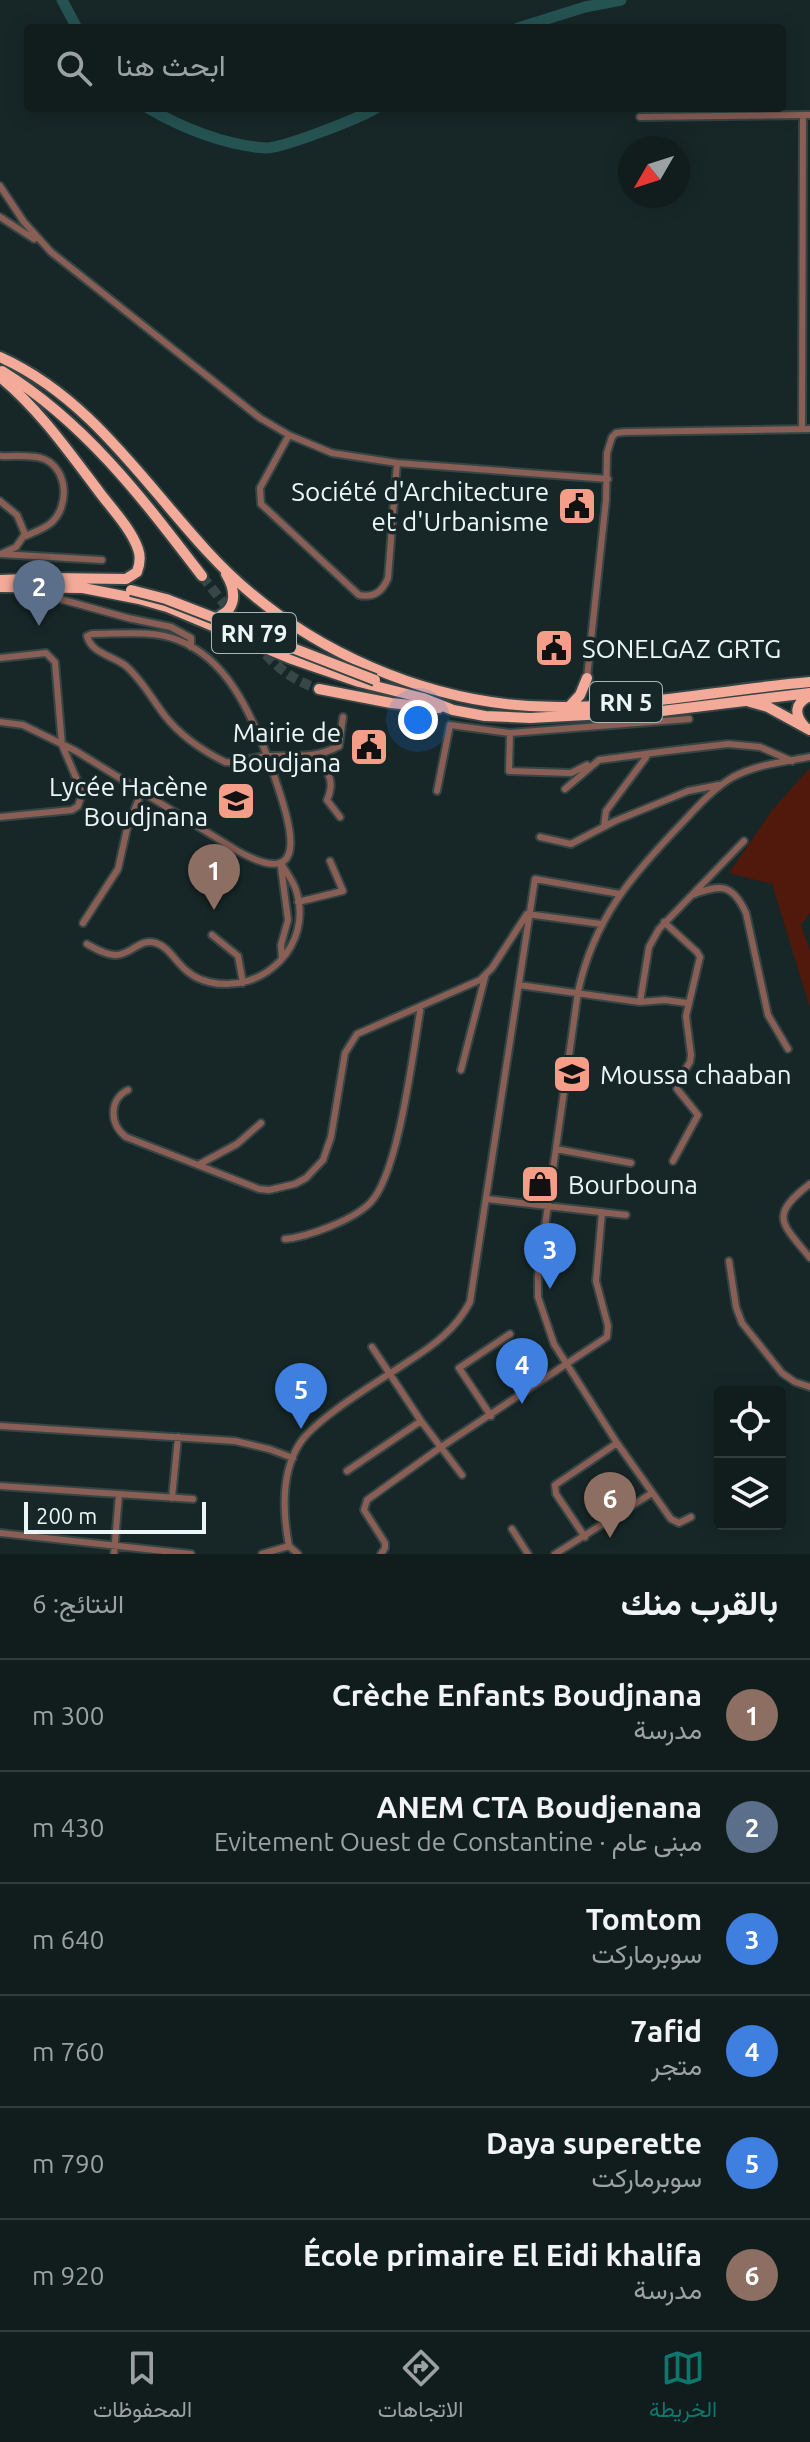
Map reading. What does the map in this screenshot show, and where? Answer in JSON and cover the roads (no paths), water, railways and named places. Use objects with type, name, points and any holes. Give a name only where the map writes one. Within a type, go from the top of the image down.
[{"type":"highway","name":"RN 5","points":[[0,357],[37,376],[97,427],[124,453],[218,563],[277,612],[319,641],[356,661],[442,693],[508,705],[593,706],[810,682]]},
{"type":"highway","points":[[0,370],[53,407],[94,444],[149,506],[202,576]]},
{"type":"highway","points":[[0,377],[43,420],[72,456],[139,550],[137,572],[126,579],[0,580]]},
{"type":"highway","points":[[0,587],[60,586],[109,592],[167,607],[197,620],[221,617],[232,605],[233,586],[218,563]]},
{"type":"highway","name":"RN 79","points":[[48,578],[94,582],[166,599],[373,682],[442,693]]},
{"type":"highway","name":"RN 79","points":[[197,620],[289,658],[373,682],[453,710]]},
{"type":"highway","points":[[587,678],[588,695],[593,706]]},
{"type":"highway","points":[[569,707],[580,695],[587,678]]},
{"type":"highway","name":"RN 5","points":[[319,689],[485,716],[550,717],[662,711],[736,700],[810,694]]},
{"type":"highway","points":[[808,729],[798,719],[797,710],[800,702],[810,694]]},
{"type":"highway","points":[[736,700],[768,707],[808,729]]},
{"type":"street","points":[[587,678],[609,443],[616,433],[806,429],[807,115],[640,117]]},
{"type":"street","points":[[0,186],[24,222],[51,252]]},
{"type":"street","points":[[0,217],[51,252],[260,418],[289,435],[332,453],[397,463],[608,479]]},
{"type":"street","points":[[289,435],[260,488],[261,504],[359,595],[372,596],[380,592],[388,578],[397,463]]},
{"type":"street","points":[[0,456],[43,458],[58,470],[64,485],[64,499],[57,517],[45,527],[23,537]]},
{"type":"street","points":[[0,501],[21,520],[24,527],[23,537],[16,547],[0,554]]},
{"type":"street","points":[[0,554],[102,560]]},
{"type":"street","points":[[17,586],[171,627],[191,638],[191,647]]},
{"type":"street","points":[[0,722],[23,725],[62,745],[257,862],[267,865],[281,863],[289,853],[292,838],[267,755],[249,712],[227,677],[218,666],[191,647],[170,638],[134,633],[87,636],[91,646],[133,673],[180,732],[214,757],[233,763],[267,755],[312,756],[339,746],[343,717]]},
{"type":"street","points":[[0,658],[46,653],[51,656],[58,670],[62,745],[82,794],[78,806],[72,810],[0,817]]},
{"type":"street","points":[[550,717],[551,731]]},
{"type":"street","points":[[437,791],[450,725],[510,733],[689,719]]},
{"type":"street","points":[[42,735],[62,727]]},
{"type":"street","points":[[510,733],[509,771],[571,773],[594,762],[728,744],[760,747],[792,761]]},
{"type":"street","points":[[312,756],[330,773],[332,790],[327,800],[340,817]]},
{"type":"street","points":[[604,826],[606,811],[647,756]]},
{"type":"street","points":[[540,837],[571,844],[604,826],[688,791],[722,784],[767,763],[810,757]]},
{"type":"street","points":[[565,789],[594,762]]},
{"type":"street","points":[[691,1517],[675,1523],[566,1366],[546,1327],[538,1297],[538,1276],[585,961],[601,924],[638,869],[722,784]]},
{"type":"street","points":[[83,923],[118,869],[127,829],[141,793]]},
{"type":"street","points":[[640,1002],[649,947],[664,922],[744,841]]},
{"type":"street","points":[[298,902],[343,891],[330,861]]},
{"type":"street","points":[[87,944],[116,955],[144,942],[154,942],[195,978],[227,985],[259,978],[276,967],[296,932],[296,890],[281,863]]},
{"type":"street","points":[[281,863],[288,920],[281,945],[282,959]]},
{"type":"street","points":[[298,1554],[289,1546],[285,1496],[293,1458],[301,1441],[318,1424],[435,1344],[459,1321],[473,1293],[527,914],[535,879],[620,894]]},
{"type":"street","points":[[688,896],[714,887],[725,888],[740,900],[746,913],[768,1015],[788,1049]]},
{"type":"street","points":[[527,914],[601,924]]},
{"type":"street","points":[[461,1070],[486,976],[527,914]]},
{"type":"street","points":[[664,922],[700,957],[687,1003],[690,1062],[678,1081],[677,1089],[698,1115],[673,1161]]},
{"type":"street","points":[[212,935],[238,956],[243,983]]},
{"type":"street","points":[[128,1090],[120,1094],[114,1104],[114,1121],[120,1132],[259,1189],[282,1188],[306,1178],[328,1151],[350,1042],[365,1028],[486,976]]},
{"type":"street","points":[[519,985],[640,1002],[665,1000],[687,1003]]},
{"type":"street","points":[[285,1239],[303,1237],[349,1216],[370,1203],[379,1188],[392,1161],[421,1006]]},
{"type":"street","points":[[198,1166],[246,1138],[261,1123]]},
{"type":"street","points":[[556,1149],[631,1163]]},
{"type":"street","points":[[810,1184],[787,1203],[783,1220],[810,1258]]},
{"type":"street","points":[[487,1199],[626,1215]]},
{"type":"street","points":[[381,1554],[385,1543],[364,1510],[367,1500],[607,1337],[608,1326],[596,1281],[602,1212]]},
{"type":"street","points":[[729,1261],[736,1307],[742,1323],[787,1377],[810,1387]]},
{"type":"street","points":[[491,1416],[459,1368],[510,1334]]},
{"type":"street","points":[[372,1347],[421,1421],[462,1475]]},
{"type":"street","points":[[347,1471],[421,1421]]},
{"type":"street","points":[[0,1426],[253,1444],[293,1458]]},
{"type":"street","points":[[172,1498],[178,1437]]},
{"type":"street","points":[[585,1537],[556,1494],[555,1485],[617,1443]]},
{"type":"street","points":[[0,1486],[193,1499]]},
{"type":"street","points":[[555,1554],[652,1493]]},
{"type":"street","points":[[114,1550],[119,1494]]},
{"type":"street","points":[[512,1529],[528,1554]]},
{"type":"street","points":[[0,1533],[114,1550],[191,1554]]},
{"type":"street","points":[[262,1554],[289,1546]]},
{"type":"waterway","points":[[62,0],[75,24]]},
{"type":"waterway","points":[[531,24],[585,7],[621,0]]},
{"type":"waterway","points":[[156,112],[204,134],[265,148],[287,144],[368,112]]},
{"type":"tunnel","points":[[202,576],[246,631]]},
{"type":"tunnel","points":[[256,643],[284,671],[319,689]]},
{"type":"place","name":"Société d'Architecture et d'Urbanisme","points":[[577,506]]},
{"type":"place","name":"ANEM CTA Boudjenana","points":[[39,626]]},
{"type":"place","name":"SONELGAZ GRTG","points":[[554,648]]},
{"type":"place","name":"Mairie de Boudjana","points":[[369,747]]},
{"type":"place","name":"Lycée Hacène Boudjnana","points":[[236,801]]},
{"type":"place","name":"Crèche Enfants Boudjnana","points":[[214,910]]},
{"type":"place","name":"Moussa chaaban","points":[[572,1074]]},
{"type":"place","name":"Bourbouna","points":[[540,1184]]},
{"type":"place","name":"Tomtom","points":[[550,1289]]},
{"type":"place","name":"7afid","points":[[522,1404]]},
{"type":"place","name":"Daya superette","points":[[301,1429]]},
{"type":"place","name":"École primaire El Eidi khalifa","points":[[610,1538]]}]
